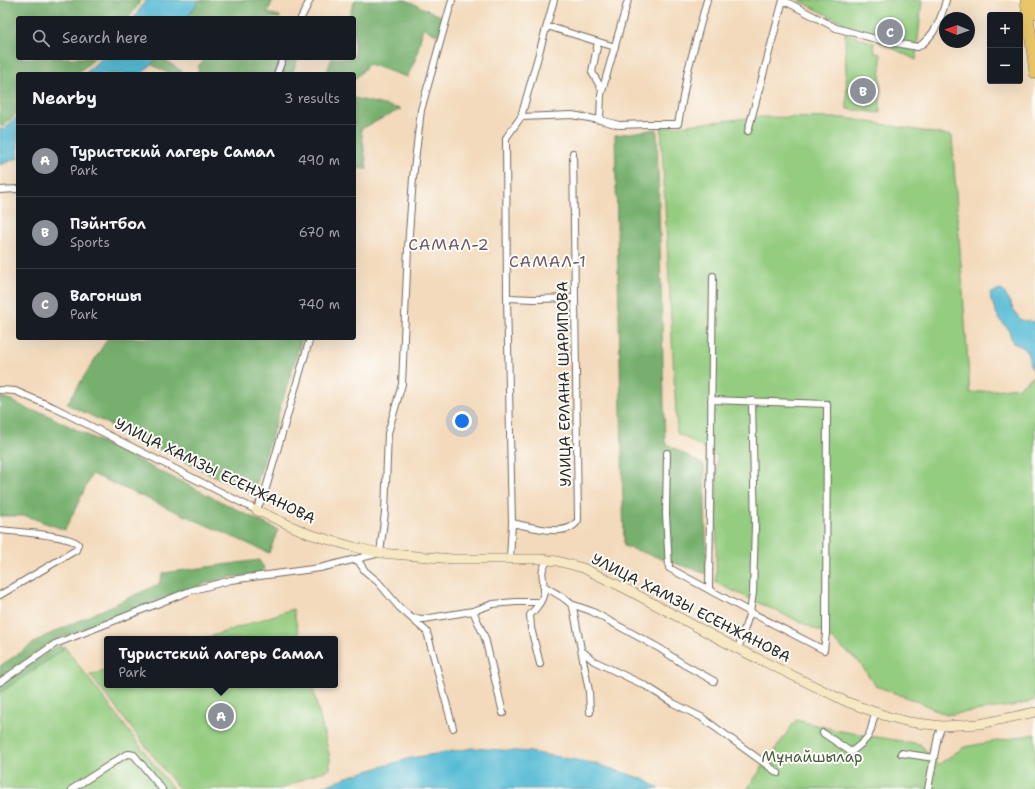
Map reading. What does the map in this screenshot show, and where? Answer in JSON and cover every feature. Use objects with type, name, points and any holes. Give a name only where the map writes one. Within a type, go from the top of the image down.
[{"type":"highway","points":[[1026,0],[1035,73]]},
{"type":"highway","points":[[1034,0],[1035,13]]},
{"type":"street","points":[[302,16],[310,0]]},
{"type":"street","points":[[0,682],[55,644],[190,591],[231,580],[320,568],[380,553],[385,512],[388,433],[402,384],[408,240],[418,132],[422,110],[452,0]]},
{"type":"street","points":[[510,559],[512,523],[507,298],[506,138],[521,118],[554,0]]},
{"type":"street","points":[[600,120],[602,90],[628,0]]},
{"type":"street","points":[[521,118],[572,115],[600,120],[619,126],[678,124],[688,70],[707,0]]},
{"type":"street","points":[[748,131],[783,0],[836,28],[883,41],[918,47],[933,33],[942,18],[946,0]]},
{"type":"street","points":[[547,26],[614,47]]},
{"type":"street","points":[[598,42],[592,72],[602,90]]},
{"type":"street","points":[[277,72],[282,60]]},
{"type":"street","name":"УЛИЦА ЕРЛАНА ШАРИПОВА","points":[[512,523],[540,529],[565,530],[572,528],[578,520],[573,152]]},
{"type":"street","points":[[0,190],[16,189]]},
{"type":"street","points":[[709,589],[713,276]]},
{"type":"street","points":[[507,298],[575,298]]},
{"type":"street","points":[[256,510],[264,495],[309,340]]},
{"type":"street","name":"УЛИЦА ХАМЗЫ ЕСЕНЖАНОВА","points":[[0,390],[15,391],[55,408],[256,510],[309,534],[380,553],[453,560],[549,560],[583,568],[601,576],[738,649],[847,702],[875,712],[909,722],[942,726],[980,724],[1035,712]]},
{"type":"street","points":[[667,453],[666,514],[669,568],[824,650],[826,626],[827,404],[711,400]]},
{"type":"street","points":[[738,649],[750,612],[753,593],[756,525],[752,401]]},
{"type":"street","points":[[0,530],[60,537],[74,540],[78,544],[76,550],[0,595]]},
{"type":"street","points":[[357,559],[365,570],[378,582],[399,607],[427,632],[453,728]]},
{"type":"street","points":[[540,664],[531,628],[530,615],[540,602],[544,591],[542,574],[544,565],[549,560]]},
{"type":"street","points":[[543,585],[571,604],[591,611],[660,648],[683,664],[714,681]]},
{"type":"street","points":[[411,618],[424,619],[473,611],[493,604],[540,602]]},
{"type":"street","points":[[571,604],[573,607],[582,651],[589,691],[590,712]]},
{"type":"street","points":[[473,611],[485,638],[503,713]]},
{"type":"street","points":[[582,651],[594,661],[646,686],[673,703],[701,717],[778,773]]},
{"type":"street","points":[[823,733],[851,752],[864,742],[870,734],[875,712]]},
{"type":"street","points":[[928,789],[938,736],[942,726]]},
{"type":"street","points":[[72,789],[125,755],[129,754],[134,755],[162,789]]},
{"type":"street","points":[[901,754],[934,758]]},
{"type":"green space","points":[[0,0],[141,0],[130,16],[16,16],[16,60],[93,60],[79,72],[16,72],[16,114],[3,127],[0,125]]},
{"type":"green space","points":[[199,0],[273,0],[267,13],[280,16],[188,16]]},
{"type":"green space","points":[[355,0],[406,0],[445,18],[441,36],[432,33],[423,27],[416,58],[407,77],[369,64],[356,78],[356,72],[327,72],[331,60],[356,60],[356,16],[349,16]]},
{"type":"green space","points":[[798,0],[922,0],[916,60],[804,3]]},
{"type":"green space","points":[[845,33],[874,43],[875,53],[881,54],[880,113],[847,109]]},
{"type":"green space","points":[[155,60],[165,60],[183,72],[165,72],[151,64]]},
{"type":"green space","points":[[204,60],[297,60],[293,72],[198,72],[199,65]]},
{"type":"green space","points":[[356,98],[401,109],[361,129],[367,169],[357,168]]},
{"type":"green space","points":[[757,117],[845,118],[952,136],[970,393],[1019,387],[1035,375],[1035,700],[1018,705],[946,715],[921,703],[876,686],[859,662],[826,634],[716,583],[717,456],[677,433],[661,128]]},
{"type":"green space","points":[[657,129],[665,443],[704,465],[707,574],[624,546],[615,135]]},
{"type":"green space","points":[[107,340],[301,340],[253,495],[67,404]]},
{"type":"green space","points":[[0,397],[11,400],[29,410],[43,413],[278,530],[269,553],[92,474],[65,530],[26,516],[0,516]]},
{"type":"green space","points":[[259,560],[264,568],[260,574],[222,578],[144,605],[53,641],[0,677],[0,666],[43,637],[159,584],[163,573]]},
{"type":"green space","points":[[293,609],[299,636],[212,636]]},
{"type":"green space","points":[[62,646],[63,650],[0,693],[0,685],[55,647]]},
{"type":"green space","points":[[64,646],[173,789],[0,789],[0,689]]},
{"type":"green space","points":[[104,671],[104,688],[313,688],[330,758],[330,769],[312,775],[282,789],[179,789],[90,675]]},
{"type":"green space","name":"Мұнайшылар","points":[[796,720],[840,731],[920,744],[938,765],[964,747],[1035,734],[1035,789],[747,789]]},
{"type":"water","points":[[146,0],[199,0],[188,16],[135,16]]},
{"type":"water","points":[[100,60],[155,60],[144,72],[86,72]]},
{"type":"water","points":[[16,117],[16,159],[0,165],[0,128],[3,130]]},
{"type":"water","points":[[1001,290],[1004,292],[1021,320],[1035,322],[1035,357],[1032,369],[1026,351],[1013,343],[1008,329],[999,319],[991,300],[990,294]]},
{"type":"water","points":[[473,748],[530,752],[593,763],[646,780],[659,789],[318,789],[347,777],[411,758]]},
{"type":"place","name":"Вагоншы","points":[[890,32]]},
{"type":"place","name":"Пэйнтбол","points":[[863,91]]},
{"type":"place","name":"Туристский лагерь Самал","points":[[221,716]]},
{"type":"district","name":"САМАЛ-2","points":[[449,244]]},
{"type":"district","name":"САМАЛ-1","points":[[548,261]]}]
